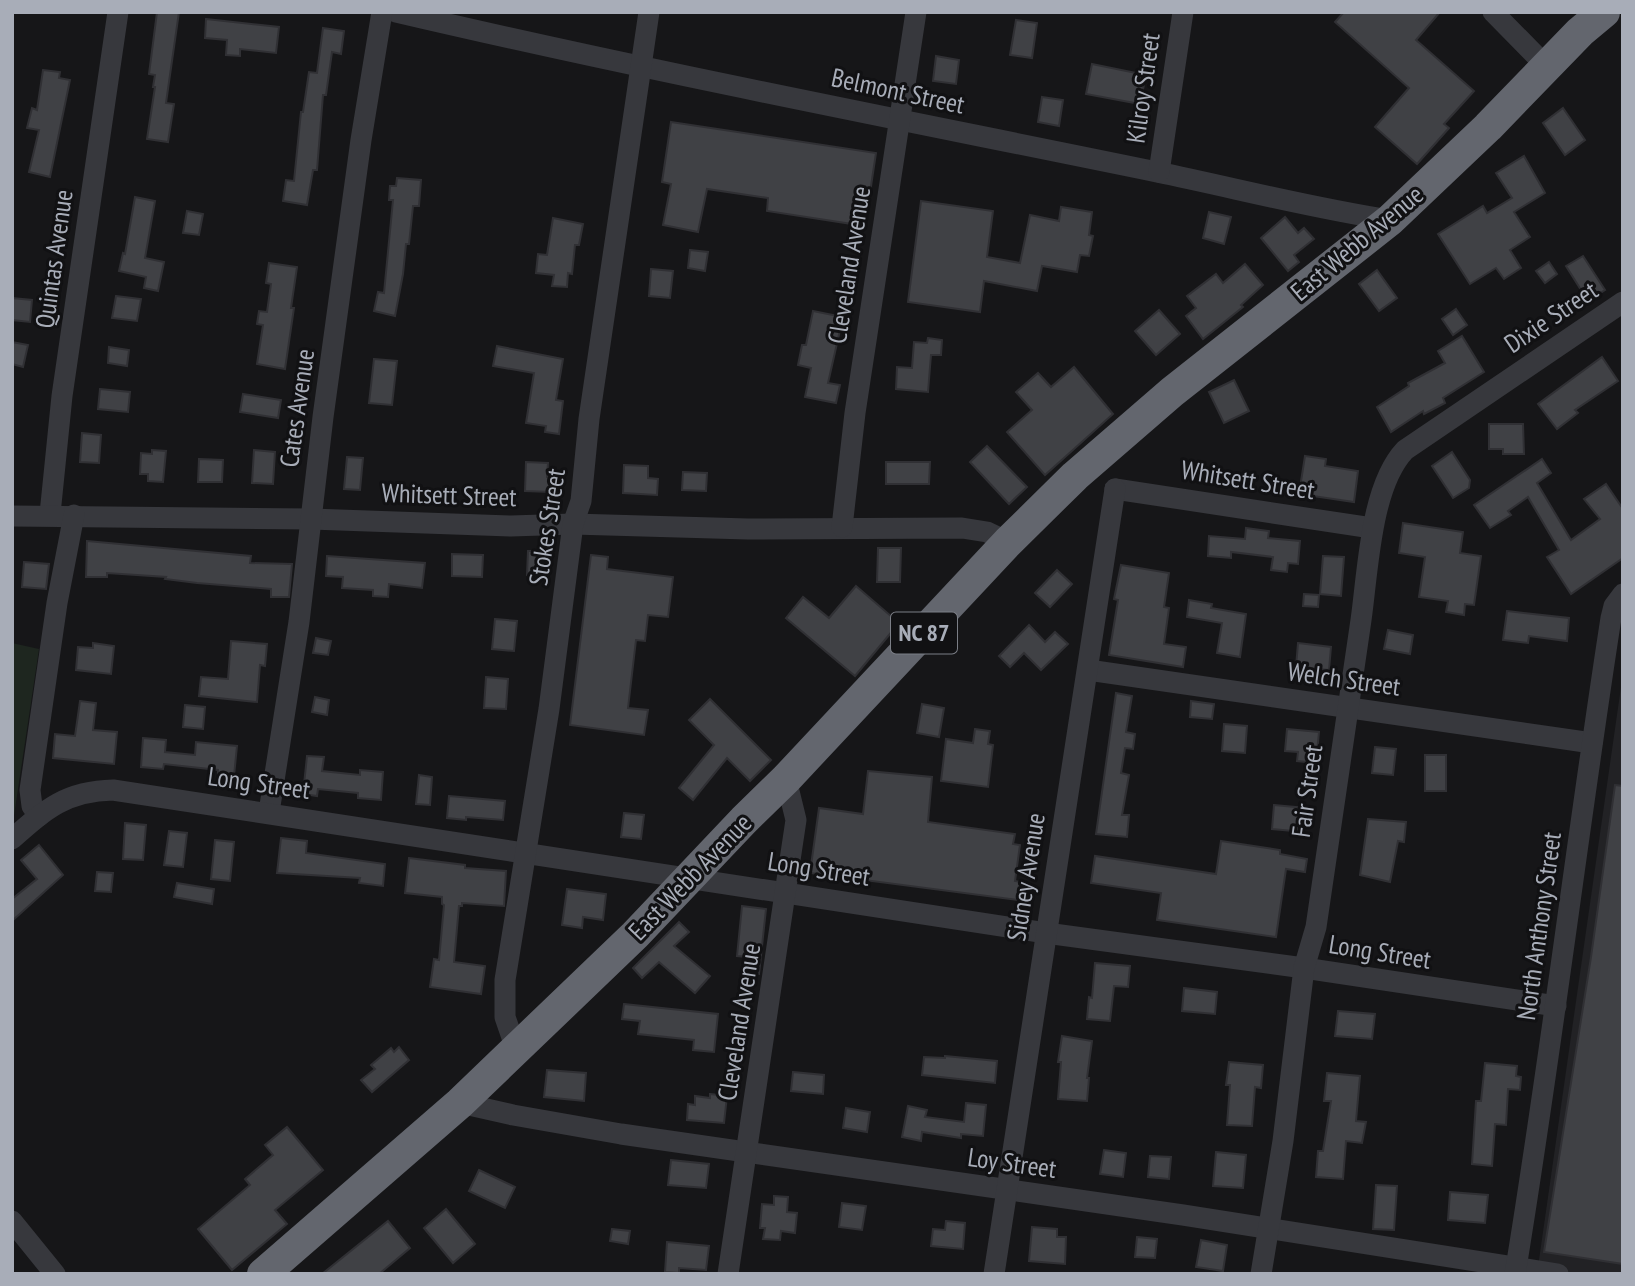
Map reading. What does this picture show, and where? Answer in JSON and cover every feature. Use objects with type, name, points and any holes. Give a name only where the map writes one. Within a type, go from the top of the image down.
[{"type":"highway","name":"East Webb Avenue","points":[[263,1274],[460,1103],[635,935],[786,779],[1007,542],[1172,392],[1390,220],[1604,12]]},
{"type":"street","name":"Quintas Avenue","points":[[50,514],[62,396],[118,12]]},
{"type":"street","name":"Cates Avenue","points":[[269,812],[299,622],[361,140],[383,12]]},
{"type":"street","name":"Belmont Street","points":[[396,12],[642,67],[1159,172],[1345,213],[1390,220]]},
{"type":"street","name":"Stokes Street","points":[[516,1049],[505,1017],[505,980],[553,684],[573,524],[582,501],[590,418],[649,12]]},
{"type":"street","name":"Cleveland Avenue","points":[[842,527],[855,413],[916,12]]},
{"type":"street","name":"Kilroy Street","points":[[1159,172],[1183,12]]},
{"type":"street","points":[[1493,12],[1546,66]]},
{"type":"street","name":"Dixie Street","points":[[1512,378],[1623,302]]},
{"type":"street","name":"Fair Street","points":[[1261,1274],[1283,1141],[1304,968],[1316,927],[1361,626],[1372,528],[1391,467],[1397,458],[1512,378]]},
{"type":"street","points":[[1097,458],[1115,489]]},
{"type":"street","name":"Whitsett Street","points":[[1115,489],[1372,528]]},
{"type":"street","name":"Sidney Avenue","points":[[994,1274],[1115,489]]},
{"type":"street","name":"Whitsett Street","points":[[12,516],[50,514],[312,519],[511,526],[573,524],[748,528],[962,528],[987,532],[1007,542]]},
{"type":"street","points":[[38,816],[32,806],[30,790],[57,603],[74,515]]},
{"type":"street","name":"North Anthony Street","points":[[1515,1271],[1552,1045],[1611,618],[1614,606],[1623,594]]},
{"type":"street","name":"Welch Street","points":[[1088,670],[1592,743]]},
{"type":"street","name":"Cleveland Avenue","points":[[728,1274],[796,820],[786,779]]},
{"type":"street","name":"Long Street","points":[[12,839],[38,816],[66,798],[84,792],[104,790],[269,812],[1046,933],[1556,1006]]},
{"type":"street","name":"Loy Street","points":[[460,1103],[608,1132],[1268,1229],[1515,1271],[1558,1274]]},
{"type":"street","points":[[12,1221],[55,1274]]},
{"type":"shaded area","points":[[12,643],[39,649],[12,829]]},
{"type":"shaded area","points":[[1623,673],[1623,1274],[1537,1274]]},
{"type":"building","points":[[157,12],[179,12],[166,103],[174,104],[168,142],[147,139],[155,87],[155,75],[149,74]]},
{"type":"building","points":[[1344,12],[1440,12],[1416,40],[1474,91],[1444,124],[1449,128],[1417,164],[1375,127],[1409,88],[1335,22]]},
{"type":"building","points":[[206,19],[279,27],[276,53],[240,49],[240,56],[226,55],[227,40],[205,38]]},
{"type":"building","points":[[1016,20],[1037,23],[1032,58],[1010,55]]},
{"type":"building","points":[[323,28],[344,31],[341,54],[332,52],[326,95],[323,95],[317,170],[313,170],[307,205],[283,201],[286,180],[294,181],[301,112],[309,72],[317,73]]},
{"type":"building","points":[[936,56],[959,60],[956,84],[933,81]]},
{"type":"building","points":[[1092,64],[1146,75],[1140,104],[1086,94]]},
{"type":"building","points":[[43,70],[60,72],[59,78],[70,80],[50,177],[29,172],[39,130],[27,128],[32,108],[37,110]]},
{"type":"building","points":[[1042,97],[1063,100],[1059,126],[1038,122]]},
{"type":"building","points":[[1563,108],[1585,140],[1565,155],[1543,123]]},
{"type":"building","points":[[671,122],[876,153],[865,226],[767,211],[768,198],[707,189],[698,232],[663,225],[671,184],[662,182]]},
{"type":"building","points":[[1524,156],[1545,193],[1514,212],[1530,237],[1510,250],[1521,268],[1504,279],[1496,268],[1470,284],[1438,234],[1483,206],[1487,213],[1512,198],[1496,173]]},
{"type":"building","points":[[397,178],[421,180],[419,206],[413,206],[409,244],[406,244],[395,316],[374,311],[378,292],[384,293],[393,200],[389,200],[390,186],[396,186]]},
{"type":"building","points":[[135,197],[155,201],[145,258],[164,262],[158,291],[144,288],[146,277],[119,271],[123,253],[125,254]]},
{"type":"building","points":[[921,201],[993,211],[987,257],[1020,263],[1030,215],[1059,221],[1061,207],[1092,212],[1089,235],[1093,236],[1089,256],[1080,255],[1077,272],[1042,266],[1037,291],[984,281],[980,312],[908,302]]},
{"type":"building","points":[[187,211],[203,214],[199,235],[183,233]]},
{"type":"building","points":[[1209,212],[1231,217],[1224,244],[1203,238]]},
{"type":"building","points":[[1285,217],[1298,233],[1304,228],[1314,239],[1294,255],[1299,262],[1288,271],[1261,238]]},
{"type":"building","points":[[553,218],[583,224],[579,245],[575,245],[572,274],[568,273],[567,287],[552,286],[554,275],[536,273],[538,254],[547,255]]},
{"type":"building","points":[[690,250],[708,252],[705,271],[688,268]]},
{"type":"building","points":[[1583,256],[1605,290],[1588,301],[1566,266]]},
{"type":"building","points":[[1549,262],[1557,274],[1545,283],[1536,271]]},
{"type":"building","points":[[269,263],[297,267],[285,369],[257,364],[263,325],[257,324],[259,311],[267,312],[271,284],[266,283]]},
{"type":"building","points":[[1245,264],[1263,285],[1241,305],[1243,307],[1203,339],[1186,316],[1196,308],[1187,296],[1216,274],[1223,283]]},
{"type":"building","points":[[651,269],[673,271],[670,298],[649,296]]},
{"type":"building","points":[[1377,270],[1397,298],[1379,311],[1359,284]]},
{"type":"building","points":[[116,296],[141,299],[137,321],[112,318]]},
{"type":"building","points":[[12,298],[32,300],[30,322],[12,320]]},
{"type":"building","points":[[1456,309],[1467,325],[1453,335],[1442,319]]},
{"type":"building","points":[[1159,310],[1180,334],[1156,355],[1135,331]]},
{"type":"building","points":[[813,311],[843,317],[828,383],[840,385],[836,403],[805,397],[811,368],[798,365],[802,345],[806,345]]},
{"type":"building","points":[[1462,336],[1484,372],[1443,398],[1445,403],[1424,414],[1423,411],[1391,432],[1377,407],[1409,386],[1408,383],[1445,363],[1438,351]]},
{"type":"building","points":[[928,338],[942,340],[941,355],[931,355],[928,392],[896,389],[897,367],[912,368],[914,342],[927,343]]},
{"type":"building","points":[[12,342],[28,345],[23,367],[12,364]]},
{"type":"building","points":[[497,346],[563,359],[556,400],[563,401],[559,434],[545,432],[546,426],[526,423],[534,373],[493,366]]},
{"type":"building","points":[[109,347],[129,350],[127,366],[108,363]]},
{"type":"building","points":[[1602,357],[1618,381],[1575,410],[1578,413],[1557,429],[1538,404]]},
{"type":"building","points":[[374,359],[397,361],[392,405],[369,403]]},
{"type":"building","points":[[1074,367],[1113,414],[1045,475],[1007,432],[1032,410],[1016,392],[1038,373],[1051,387]]},
{"type":"building","points":[[1234,380],[1249,411],[1224,423],[1209,392]]},
{"type":"building","points":[[100,389],[130,392],[128,412],[98,409]]},
{"type":"building","points":[[243,394],[281,400],[278,418],[240,412]]},
{"type":"building","points":[[1489,424],[1523,424],[1524,454],[1503,454],[1503,449],[1489,449]]},
{"type":"building","points":[[82,433],[101,435],[99,463],[80,462]]},
{"type":"building","points":[[987,446],[1027,487],[1009,504],[970,462]]},
{"type":"building","points":[[152,450],[166,451],[163,482],[148,481],[148,474],[140,474],[141,453],[152,454]]},
{"type":"building","points":[[254,450],[275,452],[273,484],[252,483]]},
{"type":"building","points":[[1452,452],[1470,480],[1469,488],[1453,498],[1432,466]]},
{"type":"building","points":[[1305,456],[1326,459],[1325,466],[1358,471],[1354,502],[1299,494]]},
{"type":"building","points":[[347,457],[363,458],[360,490],[344,489]]},
{"type":"building","points":[[199,459],[223,460],[222,482],[198,482]]},
{"type":"building","points":[[1542,459],[1551,473],[1537,483],[1571,540],[1600,519],[1584,499],[1606,484],[1623,509],[1623,558],[1571,594],[1547,557],[1559,550],[1528,497],[1508,511],[1511,515],[1490,528],[1474,505]]},
{"type":"building","points":[[526,462],[548,463],[547,477],[552,478],[551,492],[525,491]]},
{"type":"building","points":[[886,462],[930,462],[929,484],[886,484]]},
{"type":"building","points":[[624,465],[648,466],[648,478],[658,479],[657,495],[623,493]]},
{"type":"building","points":[[683,472],[707,473],[706,491],[682,490]]},
{"type":"building","points":[[1403,523],[1463,532],[1460,553],[1481,556],[1474,605],[1465,604],[1464,615],[1446,612],[1448,601],[1419,597],[1425,557],[1399,553]]},
{"type":"building","points":[[1246,528],[1269,531],[1268,538],[1300,541],[1298,564],[1288,563],[1287,572],[1271,570],[1273,557],[1231,552],[1231,558],[1208,556],[1209,536],[1245,539]]},
{"type":"building","points":[[87,541],[251,556],[250,563],[292,564],[289,597],[271,597],[271,589],[197,583],[165,579],[166,577],[107,573],[107,577],[86,577]]},
{"type":"building","points":[[878,548],[901,548],[900,582],[877,582]]},
{"type":"building","points":[[528,551],[548,551],[547,576],[527,575]]},
{"type":"building","points":[[452,554],[483,555],[482,577],[452,576]]},
{"type":"building","points":[[591,555],[608,557],[607,569],[673,577],[668,617],[648,615],[645,641],[636,640],[628,708],[648,710],[644,735],[570,725]]},
{"type":"building","points":[[327,556],[425,563],[422,588],[389,584],[388,597],[373,596],[373,590],[342,588],[343,577],[326,576]]},
{"type":"building","points":[[1323,556],[1344,557],[1341,596],[1320,594]]},
{"type":"building","points":[[24,562],[49,564],[46,589],[22,587]]},
{"type":"building","points":[[1121,565],[1169,573],[1164,607],[1169,608],[1164,644],[1186,647],[1183,667],[1109,655],[1118,600],[1114,599]]},
{"type":"building","points":[[1057,570],[1072,584],[1050,607],[1035,593]]},
{"type":"building","points":[[856,586],[899,623],[855,676],[786,618],[803,597],[829,618]]},
{"type":"building","points":[[1304,594],[1319,595],[1318,607],[1303,606]]},
{"type":"building","points":[[1189,600],[1212,604],[1211,608],[1246,614],[1240,657],[1217,653],[1222,623],[1187,617]]},
{"type":"building","points":[[1507,611],[1569,618],[1567,641],[1529,636],[1528,643],[1503,640]]},
{"type":"building","points":[[495,619],[517,621],[514,651],[492,649]]},
{"type":"building","points":[[1029,625],[1045,642],[1055,632],[1068,644],[1041,670],[1024,653],[1010,667],[999,656]]},
{"type":"building","points":[[1388,630],[1413,635],[1410,654],[1384,649]]},
{"type":"building","points":[[316,638],[331,641],[328,655],[313,653]]},
{"type":"building","points":[[231,641],[267,644],[265,666],[260,665],[257,702],[199,696],[201,677],[228,679]]},
{"type":"building","points":[[93,643],[114,646],[111,674],[76,670],[78,647],[93,648]]},
{"type":"building","points":[[1298,643],[1331,647],[1329,670],[1296,667]]},
{"type":"building","points":[[486,677],[508,679],[506,709],[484,708]]},
{"type":"building","points":[[1116,693],[1132,696],[1126,732],[1135,734],[1133,749],[1125,748],[1121,773],[1129,775],[1122,815],[1129,815],[1127,837],[1096,834]]},
{"type":"building","points":[[315,697],[329,700],[327,715],[312,712]]},
{"type":"building","points":[[710,699],[771,760],[750,781],[727,758],[693,800],[679,788],[714,745],[689,720]]},
{"type":"building","points":[[80,701],[96,703],[93,730],[117,732],[114,764],[53,758],[55,734],[75,736]]},
{"type":"building","points":[[1191,701],[1214,704],[1212,719],[1190,717]]},
{"type":"building","points":[[922,704],[944,708],[939,737],[917,733]]},
{"type":"building","points":[[185,705],[205,707],[203,729],[183,727]]},
{"type":"building","points":[[1224,724],[1247,726],[1245,753],[1222,751]]},
{"type":"building","points":[[975,729],[990,731],[988,744],[993,745],[988,787],[941,781],[946,739],[973,743]]},
{"type":"building","points":[[1287,729],[1319,732],[1316,763],[1297,761],[1298,752],[1285,751]]},
{"type":"building","points":[[143,738],[166,740],[165,752],[195,755],[196,742],[237,746],[234,776],[218,775],[218,770],[164,764],[163,769],[141,767]]},
{"type":"building","points":[[1375,747],[1396,749],[1393,775],[1372,773]]},
{"type":"building","points":[[1425,755],[1446,755],[1446,791],[1425,791]]},
{"type":"building","points":[[307,756],[324,757],[322,771],[360,775],[360,770],[383,772],[381,800],[358,798],[358,793],[318,789],[317,796],[303,794]]},
{"type":"building","points":[[868,771],[932,777],[928,822],[1015,834],[1013,844],[1020,845],[1015,881],[1021,882],[1018,900],[810,873],[819,808],[863,814]]},
{"type":"building","points":[[419,775],[432,777],[430,805],[416,804]]},
{"type":"building","points":[[1615,785],[1623,786],[1623,1264],[1544,1252],[1591,957]]},
{"type":"building","points":[[449,796],[505,801],[503,820],[447,818]]},
{"type":"building","points":[[1274,805],[1306,808],[1304,832],[1272,829]]},
{"type":"building","points":[[624,813],[644,815],[641,839],[621,837]]},
{"type":"building","points":[[1368,819],[1406,822],[1404,842],[1398,841],[1390,882],[1360,875]]},
{"type":"building","points":[[125,823],[146,825],[143,860],[123,859]]},
{"type":"building","points":[[169,831],[187,833],[183,867],[164,865]]},
{"type":"building","points":[[281,838],[307,841],[306,853],[385,864],[383,886],[359,883],[360,878],[277,873]]},
{"type":"building","points":[[215,840],[234,842],[230,881],[211,879]]},
{"type":"building","points":[[1221,841],[1280,850],[1280,854],[1307,859],[1305,872],[1286,869],[1276,937],[1157,920],[1161,893],[1091,883],[1095,856],[1216,874]]},
{"type":"building","points":[[39,845],[63,875],[12,921],[12,899],[37,879],[21,860]]},
{"type":"building","points":[[409,858],[465,865],[465,868],[506,871],[504,906],[462,903],[462,906],[459,906],[454,962],[485,966],[481,994],[430,987],[434,959],[439,960],[444,905],[442,897],[405,893]]},
{"type":"building","points":[[97,872],[113,873],[111,892],[95,891]]},
{"type":"building","points":[[177,883],[214,889],[212,904],[174,897]]},
{"type":"building","points":[[567,889],[606,894],[603,920],[583,917],[582,928],[562,925]]},
{"type":"building","points":[[742,906],[766,909],[759,974],[747,973],[748,957],[737,956]]},
{"type":"building","points":[[679,922],[689,932],[674,946],[710,976],[695,993],[659,962],[642,978],[633,968]]},
{"type":"building","points":[[1095,963],[1130,966],[1128,987],[1114,986],[1110,1021],[1087,1019]]},
{"type":"building","points":[[1184,988],[1217,992],[1215,1014],[1182,1011]]},
{"type":"building","points":[[624,1004],[718,1014],[714,1052],[693,1050],[694,1040],[638,1034],[640,1021],[622,1019]]},
{"type":"building","points":[[1338,1011],[1375,1014],[1372,1039],[1335,1036]]},
{"type":"building","points":[[1062,1036],[1092,1041],[1087,1101],[1058,1099],[1061,1062],[1058,1062]]},
{"type":"building","points":[[399,1047],[409,1060],[372,1092],[361,1080],[375,1069],[371,1065],[391,1048],[394,1052]]},
{"type":"building","points":[[945,1056],[997,1061],[995,1083],[922,1075],[924,1057]]},
{"type":"building","points":[[1229,1062],[1263,1065],[1261,1088],[1255,1087],[1252,1126],[1227,1125],[1230,1085],[1226,1085]]},
{"type":"building","points":[[1485,1063],[1517,1066],[1516,1076],[1521,1077],[1520,1090],[1508,1089],[1506,1125],[1495,1124],[1492,1166],[1472,1164],[1476,1101],[1481,1101]]},
{"type":"building","points":[[547,1070],[586,1073],[584,1101],[544,1097]]},
{"type":"building","points":[[793,1072],[824,1075],[823,1094],[791,1091]]},
{"type":"building","points":[[1327,1073],[1360,1076],[1356,1121],[1366,1122],[1362,1143],[1346,1141],[1343,1179],[1316,1177],[1318,1151],[1323,1151],[1331,1101],[1324,1101]]},
{"type":"building","points":[[710,1094],[727,1096],[724,1123],[687,1120],[688,1104],[695,1105],[695,1096],[710,1098]]},
{"type":"building","points":[[966,1103],[986,1105],[983,1136],[961,1134],[961,1138],[922,1132],[921,1141],[902,1137],[908,1106],[927,1110],[925,1117],[964,1122]]},
{"type":"building","points":[[846,1108],[870,1112],[867,1132],[843,1128]]},
{"type":"building","points":[[287,1127],[323,1170],[275,1210],[287,1224],[232,1270],[198,1229],[250,1185],[245,1179],[273,1155],[265,1145]]},
{"type":"building","points":[[1104,1150],[1126,1153],[1123,1177],[1100,1174]]},
{"type":"building","points":[[1216,1152],[1246,1155],[1243,1188],[1213,1186]]},
{"type":"building","points":[[1150,1156],[1171,1157],[1169,1179],[1148,1177]]},
{"type":"building","points":[[671,1160],[709,1164],[706,1188],[668,1185]]},
{"type":"building","points":[[479,1170],[515,1187],[505,1208],[469,1191]]},
{"type":"building","points":[[1376,1185],[1397,1186],[1394,1230],[1373,1229]]},
{"type":"building","points":[[1450,1192],[1488,1195],[1485,1223],[1448,1220]]},
{"type":"building","points":[[774,1196],[788,1197],[787,1212],[797,1213],[795,1233],[781,1231],[780,1240],[763,1239],[765,1228],[760,1228],[762,1204],[774,1205]]},
{"type":"building","points":[[842,1203],[866,1206],[862,1230],[839,1227]]},
{"type":"building","points":[[446,1209],[475,1244],[453,1263],[424,1228]]},
{"type":"building","points":[[388,1221],[410,1248],[379,1274],[322,1274]]},
{"type":"building","points":[[946,1221],[965,1223],[963,1249],[931,1246],[933,1229],[945,1230]]},
{"type":"building","points":[[1032,1227],[1057,1229],[1057,1237],[1066,1237],[1065,1264],[1029,1261]]},
{"type":"building","points":[[612,1229],[630,1231],[628,1244],[610,1241]]},
{"type":"building","points":[[1137,1237],[1157,1239],[1155,1258],[1135,1257]]},
{"type":"building","points":[[1201,1240],[1227,1245],[1223,1271],[1196,1267]]},
{"type":"building","points":[[667,1242],[709,1246],[706,1270],[679,1268],[679,1273],[665,1272]]}]
